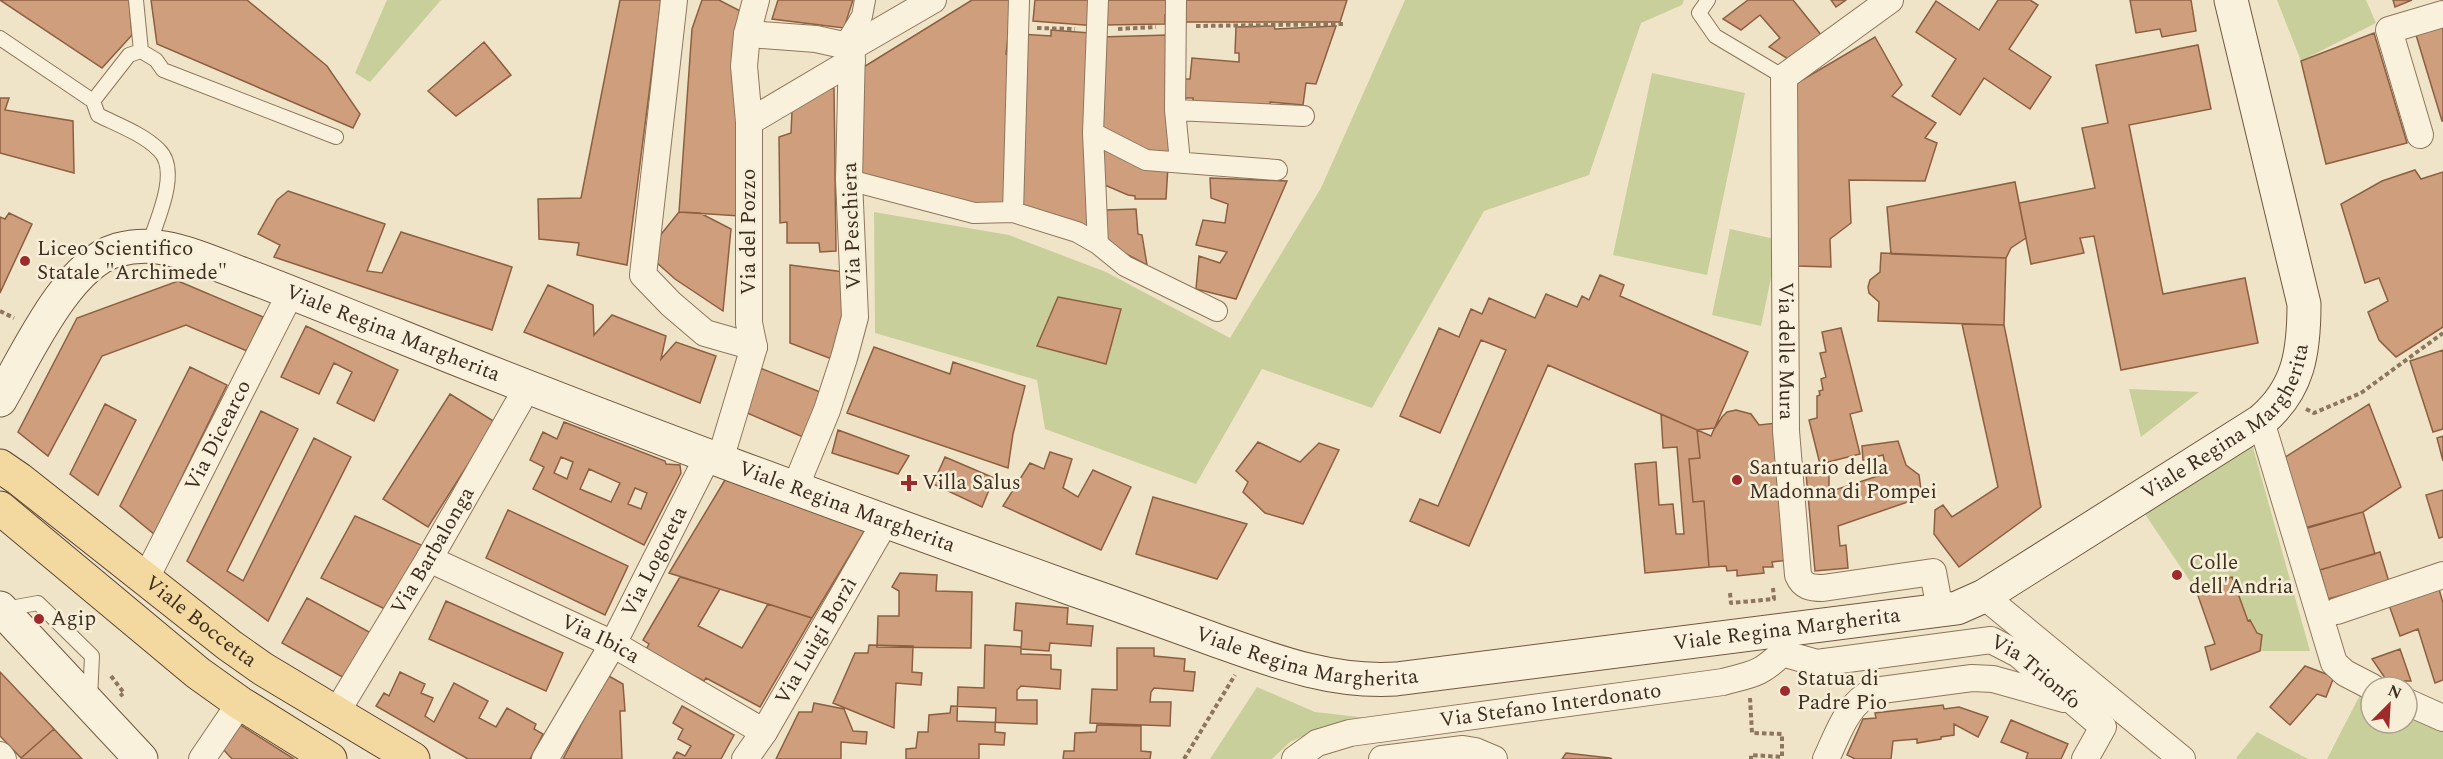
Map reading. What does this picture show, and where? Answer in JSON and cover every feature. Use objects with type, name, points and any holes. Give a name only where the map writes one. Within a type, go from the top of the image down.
[{"type":"main road","name":"Viale Regina Margherita","points":[[0,400],[47,318],[79,274],[112,251],[148,247],[177,251],[291,292],[527,388],[885,522],[1249,652],[1322,674],[1371,680],[1781,641],[1957,608],[1984,596],[2261,422],[2285,397],[2299,362],[2304,329],[2304,304],[2231,0]]},
{"type":"main road","name":"Viale Boccetta","points":[[0,466],[19,478],[146,580],[263,669],[413,759]]},
{"type":"main road","name":"Viale Boccetta","points":[[0,508],[198,673],[240,703],[330,759]]},
{"type":"main road","points":[[1,609],[141,759]]},
{"type":"street","points":[[674,0],[643,274],[671,304],[705,333],[754,347]]},
{"type":"street","name":"Via del Pozzo","points":[[714,458],[754,347],[749,323],[749,122],[744,66],[747,34],[756,0]]},
{"type":"street","points":[[850,51],[865,0]]},
{"type":"street","points":[[749,122],[850,51],[933,0]]},
{"type":"street","points":[[1012,212],[1019,0]]},
{"type":"street","points":[[1098,0],[1093,133],[1098,244]]},
{"type":"street","points":[[1176,0],[1175,110],[1180,162]]},
{"type":"street","points":[[1784,78],[1890,0]]},
{"type":"street","points":[[2420,135],[2389,30],[2443,14]]},
{"type":"street","points":[[747,34],[816,39],[850,51]]},
{"type":"street","name":"Via Peschiera","points":[[795,488],[827,410],[855,317],[849,180],[850,51]]},
{"type":"street","name":"Via delle Mura","points":[[1784,78],[1786,431],[1800,582],[1806,586],[1823,588],[1933,572],[1940,610]]},
{"type":"street","points":[[1175,110],[1304,116]]},
{"type":"street","points":[[1093,133],[1146,160],[1277,170]]},
{"type":"street","points":[[849,180],[974,213],[1012,212],[1077,232],[1098,244],[1125,266],[1217,311]]},
{"type":"street","name":"Via Dicearco","points":[[146,580],[291,292]]},
{"type":"street","name":"Via Barbalonga","points":[[336,713],[429,559],[527,388]]},
{"type":"street","points":[[2261,422],[2334,663],[2345,673],[2359,680]]},
{"type":"street","name":"Via Logoteta","points":[[545,759],[613,644],[714,458]]},
{"type":"street","name":"Via Luigi Borzì","points":[[745,759],[764,732],[885,522]]},
{"type":"street","name":"Via Ibica","points":[[429,559],[613,644],[764,732]]},
{"type":"street","points":[[2337,610],[2443,575]]},
{"type":"street","points":[[1984,596],[2182,759]]},
{"type":"street","name":"Via Trionfo","points":[[1781,641],[1817,663],[1991,640],[2018,654],[2103,727],[2085,759]]},
{"type":"street","name":"Via Stefano Interdonato","points":[[1295,759],[1317,743],[1350,733],[1723,682],[1765,670],[1781,641]]},
{"type":"street","points":[[1826,759],[1849,712],[1864,695],[1874,691],[1959,678],[1993,679],[2070,701]]},
{"type":"street","points":[[203,758],[240,703]]},
{"type":"street","points":[[2419,707],[2443,718]]},
{"type":"street","points":[[1382,759],[1464,749],[1476,751],[1494,759]]},
{"type":"street","points":[[0,755],[3,759]]},
{"type":"lane","points":[[136,0],[141,51]]},
{"type":"lane","points":[[1708,0],[1699,13],[1715,36],[1784,78]]},
{"type":"lane","points":[[0,38],[93,102],[98,115],[128,130],[160,151],[169,169],[166,192],[148,247]]},
{"type":"lane","points":[[93,102],[129,55],[141,51],[156,60],[163,69],[336,137]]},
{"type":"path","points":[[0,311],[15,318]]},
{"type":"path","points":[[2285,397],[2314,413],[2361,393],[2443,333]]},
{"type":"path","points":[[1730,593],[1731,603],[1774,599],[1773,588]]},
{"type":"path","points":[[1184,759],[1249,652]]},
{"type":"path","points":[[1749,675],[1752,733],[1782,734],[1782,757],[1751,755],[1750,759]]},
{"type":"green space","points":[[387,0],[441,0],[370,82],[355,73]]},
{"type":"green space","points":[[1405,0],[1684,0],[1682,5],[1641,23],[1589,175],[1484,211],[1372,408],[1262,369],[1196,484],[1045,429],[1037,380],[875,333],[874,212],[1009,235],[1106,272],[1230,338],[1321,188]]},
{"type":"green space","points":[[2277,0],[2366,0],[2376,23],[2301,61]]},
{"type":"green space","points":[[1652,73],[1745,93],[1707,275],[1613,255]]},
{"type":"green space","points":[[1730,229],[1779,240],[1761,326],[1712,315]]},
{"type":"green space","points":[[2129,389],[2199,392],[2141,437]]},
{"type":"green space","points":[[2252,444],[2310,651],[2260,651],[2232,578],[2196,590],[2145,514]]},
{"type":"green space","points":[[1257,687],[1315,712],[1368,718],[1312,732],[1290,742],[1272,759],[1210,759]]},
{"type":"green space","points":[[2359,697],[2359,735],[2419,735],[2419,721],[2443,732],[2443,759],[2327,759]]},
{"type":"green space","points":[[2257,732],[2308,759],[2236,758]]},
{"type":"building","points":[[0,0],[129,0],[132,35],[102,68]]},
{"type":"building","points":[[151,0],[247,0],[327,66],[360,114],[353,128],[157,44]]},
{"type":"building","points":[[620,0],[661,0],[627,265],[577,255],[579,243],[539,239],[538,199],[581,198]]},
{"type":"building","points":[[702,0],[719,0],[746,14],[740,216],[679,212],[692,29]]},
{"type":"building","points":[[778,0],[853,0],[844,28],[772,19]]},
{"type":"building","points":[[972,0],[1017,0],[1010,19],[1006,54],[1016,57],[1004,208],[957,206],[856,176],[862,68]]},
{"type":"building","points":[[1035,0],[1095,0],[1097,26],[1033,21]]},
{"type":"building","points":[[1103,0],[1175,0],[1175,17],[1165,15],[1165,24],[1103,25]]},
{"type":"building","points":[[1179,0],[1347,0],[1340,22],[1178,22]]},
{"type":"building","points":[[1748,0],[1793,0],[1822,36],[1793,62],[1769,47],[1780,38],[1760,15],[1741,30],[1723,19]]},
{"type":"building","points":[[1831,0],[1846,0],[1836,7]]},
{"type":"building","points":[[1998,0],[2030,0],[2038,5],[2009,49],[2051,77],[2030,109],[1984,78],[1960,115],[1932,96],[1956,59],[1916,32],[1936,1],[1979,30]]},
{"type":"building","points":[[2130,0],[2191,0],[2196,31],[2162,37],[2160,29],[2136,33]]},
{"type":"building","points":[[2393,0],[2412,0],[2395,7]]},
{"type":"building","points":[[2443,18],[2443,121],[2442,121],[2413,25]]},
{"type":"building","points":[[1274,26],[1275,29],[1336,26],[1316,84],[1306,83],[1303,105],[1270,102],[1270,109],[1193,102],[1193,98],[1178,98],[1180,79],[1190,79],[1192,58],[1239,62],[1239,53],[1235,53],[1236,27]]},
{"type":"building","points":[[1051,30],[1090,33],[1095,236],[1014,205],[1020,34],[1051,36]]},
{"type":"building","points":[[2374,33],[2407,143],[2326,164],[2301,61]]},
{"type":"building","points":[[1168,35],[1175,158],[1137,148],[1096,131],[1100,37]]},
{"type":"building","points":[[1875,37],[1902,85],[1892,96],[1936,123],[1925,138],[1937,143],[1925,181],[1849,180],[1851,223],[1830,239],[1831,267],[1797,266],[1795,174],[1797,83]]},
{"type":"building","points":[[484,42],[511,75],[456,116],[428,91]]},
{"type":"building","points":[[2198,45],[2211,109],[2129,125],[2163,294],[2245,278],[2258,343],[2121,370],[2094,236],[2080,238],[2084,253],[2031,264],[2019,203],[2095,188],[2082,128],[2108,123],[2096,65]]},
{"type":"building","points":[[834,88],[836,251],[820,252],[819,243],[787,243],[787,222],[780,223],[779,137],[791,133],[792,111],[816,90]]},
{"type":"building","points":[[0,98],[9,98],[5,110],[73,121],[74,173],[0,153]]},
{"type":"building","points":[[1099,137],[1168,166],[1166,199],[1135,199],[1135,196],[1100,183]]},
{"type":"building","points":[[2415,170],[2421,179],[2443,172],[2443,327],[2396,357],[2379,340],[2368,312],[2388,301],[2379,278],[2365,283],[2341,204],[2382,181]]},
{"type":"building","points":[[1210,178],[1287,181],[1236,299],[1196,289],[1199,256],[1220,263],[1227,252],[1196,245],[1203,220],[1225,223],[1228,204],[1211,198]]},
{"type":"building","points":[[2015,182],[2026,238],[2011,248],[2006,258],[1891,254],[1887,207]]},
{"type":"building","points":[[288,191],[385,224],[367,271],[382,273],[401,232],[512,267],[492,330],[274,257],[280,245],[258,234],[277,200]]},
{"type":"building","points":[[1136,209],[1138,234],[1142,235],[1147,265],[1102,241],[1105,210]]},
{"type":"building","points":[[679,212],[700,213],[731,229],[723,311],[675,279],[646,253]]},
{"type":"building","points":[[9,213],[32,224],[0,293],[0,217],[5,219]]},
{"type":"building","points":[[1881,253],[2006,258],[2004,325],[1878,321],[1879,302],[1869,293],[1868,287],[1870,280],[1880,272]]},
{"type":"building","points":[[790,265],[844,272],[847,317],[837,361],[790,343]]},
{"type":"building","points":[[1600,275],[1624,285],[1620,296],[1748,352],[1711,436],[1548,365],[1469,546],[1410,521],[1420,499],[1438,506],[1506,350],[1481,340],[1440,433],[1400,416],[1439,328],[1459,337],[1471,309],[1482,314],[1489,298],[1535,318],[1546,294],[1577,307],[1582,296],[1589,300]]},
{"type":"building","points":[[178,281],[263,317],[247,351],[186,325],[102,356],[48,456],[18,432],[77,318]]},
{"type":"building","points":[[548,285],[593,305],[594,335],[612,315],[666,336],[661,359],[676,342],[716,356],[700,403],[524,332]]},
{"type":"building","points":[[1058,297],[1121,309],[1106,364],[1037,346]]},
{"type":"building","points":[[1962,324],[2004,325],[2041,507],[1959,567],[1934,534],[1935,510],[1943,505],[1952,517],[1998,487]]},
{"type":"building","points":[[306,326],[398,370],[374,421],[337,403],[352,372],[334,363],[319,394],[281,377]]},
{"type":"building","points":[[1841,328],[1862,411],[1850,414],[1860,454],[1820,464],[1809,420],[1817,418],[1817,396],[1820,395],[1819,391],[1823,390],[1821,379],[1826,377],[1820,353],[1826,352],[1822,332]]},
{"type":"building","points":[[874,347],[950,374],[953,362],[1025,386],[1013,434],[1008,468],[847,413]]},
{"type":"building","points":[[2443,350],[2443,429],[2433,432],[2410,361]]},
{"type":"building","points":[[755,366],[820,392],[803,437],[738,409]]},
{"type":"building","points":[[190,367],[227,385],[154,534],[120,506]]},
{"type":"building","points":[[450,394],[495,422],[428,527],[383,499]]},
{"type":"building","points":[[105,404],[136,420],[98,495],[70,474]]},
{"type":"building","points":[[2369,404],[2401,487],[2363,512],[2304,528],[2284,458]]},
{"type":"building","name":"Santuario della Madonna di Pompei","points":[[1736,410],[1751,414],[1759,425],[1777,423],[1790,560],[1772,562],[1773,567],[1763,567],[1764,573],[1737,576],[1737,570],[1727,571],[1726,566],[1709,567],[1704,501],[1693,502],[1689,459],[1700,458],[1697,430],[1715,428],[1727,412]]},
{"type":"building","points":[[261,411],[298,429],[227,571],[243,581],[314,438],[351,457],[268,621],[187,561]]},
{"type":"building","points":[[1661,414],[1697,430],[1700,458],[1689,459],[1693,502],[1704,501],[1709,567],[1645,573],[1635,464],[1656,462],[1659,505],[1673,504],[1676,534],[1684,534],[1677,447],[1663,448]]},
{"type":"building","points":[[564,422],[665,461],[666,464],[680,465],[681,473],[644,545],[533,489],[544,467],[530,460],[543,432],[557,439]],"holes":[[[561,457],[573,462],[567,479],[554,473]],[[589,469],[620,483],[611,502],[580,489]],[[635,488],[647,493],[641,509],[628,504]]]},
{"type":"building","points":[[838,430],[909,456],[898,474],[832,453]]},
{"type":"building","points":[[2443,436],[2443,461],[2437,438]]},
{"type":"building","points":[[1898,441],[1906,465],[1919,475],[1922,497],[1838,526],[1840,546],[1846,545],[1848,568],[1815,571],[1806,474],[1829,472],[1829,492],[1887,473],[1883,455],[1863,460],[1862,446]]},
{"type":"building","points":[[1258,442],[1300,462],[1319,443],[1339,450],[1303,524],[1265,513],[1243,492],[1248,482],[1236,471]]},
{"type":"building","points":[[1050,452],[1072,459],[1063,488],[1078,497],[1093,470],[1131,487],[1101,550],[1003,506],[1030,463],[1044,469]]},
{"type":"building","points":[[945,457],[994,478],[982,507],[933,484]]},
{"type":"building","points":[[728,475],[865,530],[812,618],[669,573]]},
{"type":"building","points":[[2443,490],[2443,537],[2439,538],[2426,495]]},
{"type":"building","points":[[1153,497],[1247,524],[1217,579],[1136,554]]},
{"type":"building","points":[[508,510],[628,566],[605,615],[486,558]]},
{"type":"building","points":[[2363,512],[2375,554],[2316,571],[2304,529]]},
{"type":"building","points":[[355,516],[428,548],[389,611],[321,578]]},
{"type":"building","points":[[2380,552],[2389,582],[2328,599],[2320,570]]},
{"type":"building","points":[[900,573],[937,575],[936,591],[972,592],[971,648],[877,647],[878,616],[899,616],[899,591],[892,587]]},
{"type":"building","points":[[680,577],[720,589],[698,626],[742,648],[768,604],[812,618],[760,707],[706,678],[704,681],[645,651],[649,644],[643,640]]},
{"type":"building","points":[[2232,577],[2248,621],[2250,620],[2257,633],[2262,635],[2260,651],[2211,670],[2205,647],[2215,644],[2196,590]]},
{"type":"building","points":[[2439,589],[2443,603],[2443,680],[2435,683],[2418,629],[2400,636],[2389,605]]},
{"type":"building","points":[[307,598],[371,633],[346,679],[282,643]]},
{"type":"building","points":[[446,601],[563,653],[546,691],[429,639]]},
{"type":"building","points":[[1016,603],[1068,608],[1067,624],[1093,626],[1091,646],[1050,643],[1049,651],[1021,649],[1022,631],[1014,630]]},
{"type":"building","points":[[869,645],[913,646],[912,672],[922,673],[921,685],[896,683],[894,728],[833,703],[855,653],[868,653]]},
{"type":"building","points":[[985,645],[1021,647],[1021,654],[1051,655],[1051,669],[1061,670],[1060,689],[1021,686],[1017,690],[1017,700],[1037,700],[1037,724],[957,721],[958,687],[984,688]]},
{"type":"building","points":[[1117,648],[1154,648],[1154,656],[1185,659],[1184,671],[1195,672],[1193,691],[1154,688],[1151,692],[1150,702],[1171,702],[1170,726],[1090,723],[1092,689],[1117,690]]},
{"type":"building","points":[[2400,649],[2409,675],[2383,675],[2372,659]]},
{"type":"building","points":[[2305,666],[2334,677],[2326,697],[2317,694],[2290,725],[2270,707]]},
{"type":"building","points":[[0,672],[54,729],[21,758],[0,736]]},
{"type":"building","points":[[400,672],[425,684],[421,693],[433,698],[425,716],[434,722],[454,683],[488,701],[479,718],[496,727],[507,708],[536,724],[534,729],[543,734],[530,759],[468,759],[376,706],[384,693],[389,696]]},
{"type":"building","points":[[607,675],[623,684],[625,711],[620,711],[622,759],[563,759]]},
{"type":"building","points":[[814,703],[844,709],[853,731],[867,732],[866,744],[841,742],[841,759],[776,759],[799,712],[812,712]]},
{"type":"building","points":[[1943,705],[1944,709],[1959,707],[1988,717],[1978,737],[1954,724],[1954,735],[1941,737],[1941,739],[1917,743],[1917,739],[1893,741],[1891,759],[1855,759],[1847,755],[1863,719],[1876,718],[1875,713]]},
{"type":"building","points":[[682,706],[734,735],[721,759],[673,759],[677,752],[685,756],[691,746],[678,739],[683,729],[673,723]]},
{"type":"building","points":[[951,706],[996,708],[995,732],[1005,733],[1004,745],[979,744],[979,759],[906,759],[906,749],[916,748],[918,732],[928,732],[929,715],[950,713]]},
{"type":"building","points":[[2011,720],[2068,744],[2061,759],[2026,759],[2028,753],[2001,742]]},
{"type":"building","points":[[239,724],[294,759],[232,759],[222,748]]},
{"type":"building","points":[[1097,725],[1141,726],[1141,751],[1151,752],[1150,759],[1063,759],[1064,751],[1074,751],[1075,733],[1096,732]]},
{"type":"building","points":[[54,729],[82,759],[21,758]]},
{"type":"building","points":[[1566,753],[1610,758],[1612,759],[1562,759]]},
{"type":"place","name":"Liceo Scientifico Statale \"Archimede\"","points":[[25,261]]},
{"type":"place","name":"Santuario della Madonna di Pompei","points":[[1737,480]]},
{"type":"place","name":"Villa Salus","points":[[909,483]]},
{"type":"place","name":"Colle dell'Andria","points":[[2177,575]]},
{"type":"place","name":"Agip","points":[[39,619]]},
{"type":"place","name":"Statua di Padre Pio","points":[[1785,691]]}]
